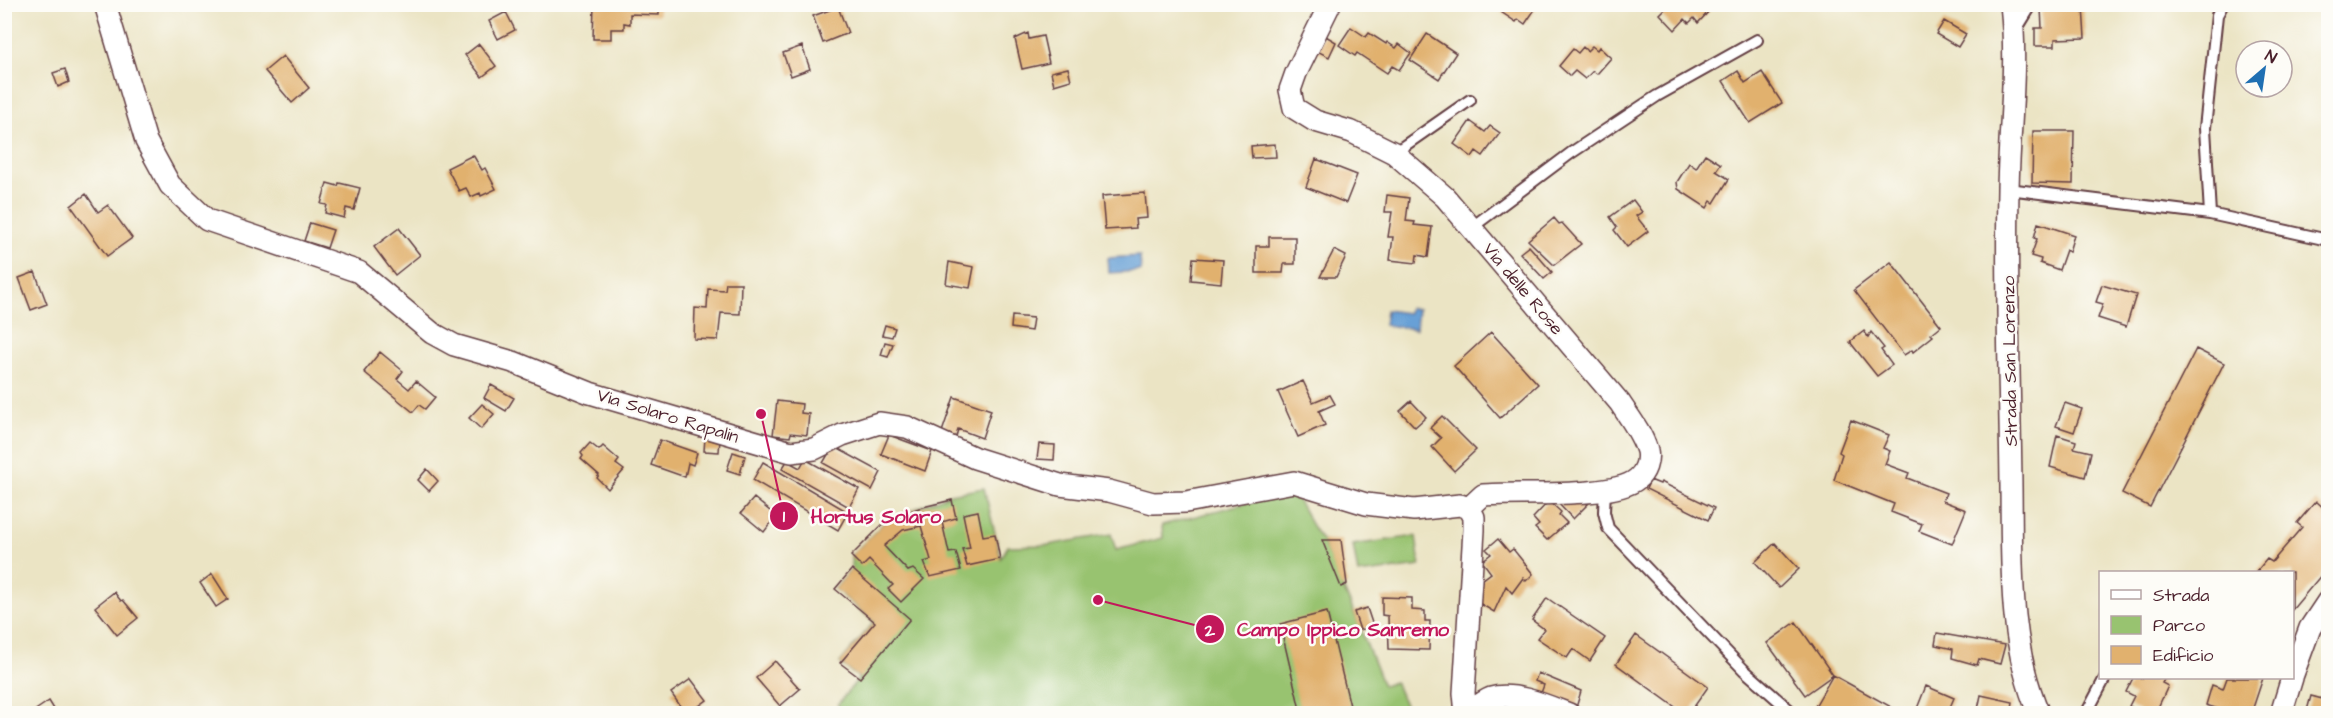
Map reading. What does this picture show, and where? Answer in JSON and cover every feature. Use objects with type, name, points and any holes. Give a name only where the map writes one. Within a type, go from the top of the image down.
[{"type":"street","name":"Via Solaro Rapalin","points":[[105,4],[146,141],[170,185],[177,192],[207,220],[359,272],[432,333],[453,345],[513,362],[590,393],[791,452],[814,449],[842,435],[879,423],[907,427],[975,458],[1060,485],[1109,491],[1153,503],[1186,502],[1294,482],[1366,504],[1414,510],[1460,505],[1469,508]]},
{"type":"street","name":"Via delle Rose","points":[[1330,4],[1290,90],[1294,108],[1315,121],[1352,132],[1394,153],[1445,197],[1620,403],[1647,452],[1646,467],[1637,480],[1627,484],[1588,493],[1483,495],[1469,508]]},
{"type":"street","name":"Strada San Lorenzo","points":[[2011,4],[2013,101],[2008,189],[2012,563],[2018,643],[2030,692],[2039,714]]},
{"type":"street","points":[[1469,508],[1474,517],[1474,530],[1464,693],[1466,714],[1491,698],[1519,698],[1535,701],[1569,714]]},
{"type":"street","points":[[2294,672],[2310,628],[2328,601]]},
{"type":"street","points":[[2281,714],[2291,679]]},
{"type":"lane","points":[[2013,34],[2032,4]]},
{"type":"lane","points":[[2210,214],[2205,128],[2217,15],[2223,4]]},
{"type":"lane","points":[[1471,228],[1571,153],[1638,108],[1756,40]]},
{"type":"lane","points":[[1394,153],[1470,100]]},
{"type":"lane","points":[[2008,189],[2210,214],[2328,240]]},
{"type":"lane","points":[[1605,489],[1604,512],[1608,528],[1744,670],[1794,714]]},
{"type":"lane","points":[[2086,714],[2104,679]]},
{"type":"green space","points":[[984,488],[1001,558],[1008,546],[1048,545],[1111,534],[1116,550],[1163,538],[1162,525],[1291,491],[1322,540],[1383,686],[1395,682],[1406,707],[1413,713],[840,713],[838,704],[859,678],[840,663],[874,622],[835,589],[852,569],[851,556],[886,521],[950,494]]},
{"type":"green space","points":[[1416,536],[1420,566],[1358,574],[1353,545]]},
{"type":"water","points":[[1140,256],[1141,271],[1109,273],[1108,258]]},
{"type":"water","points":[[1409,308],[1418,309],[1416,329],[1384,325],[1386,310],[1408,313]]},
{"type":"building","points":[[594,4],[659,4],[659,15],[630,14],[630,24],[624,23],[624,29],[611,29],[611,39],[593,39]]},
{"type":"building","points":[[1670,4],[1706,4],[1711,9],[1698,23],[1694,18],[1689,23],[1685,19],[1675,30],[1660,14]]},
{"type":"building","points":[[1496,5],[1538,5],[1525,24],[1518,19],[1516,22],[1501,12],[1503,9]]},
{"type":"building","points":[[838,7],[848,33],[823,43],[813,16]]},
{"type":"building","points":[[2083,7],[2085,38],[2055,39],[2055,46],[2035,46],[2035,28],[2042,28],[2041,8]]},
{"type":"building","points":[[506,12],[515,30],[498,39],[489,21]]},
{"type":"building","points":[[1944,21],[1966,34],[1958,47],[1936,34]]},
{"type":"building","points":[[1351,27],[1366,37],[1369,33],[1396,48],[1399,44],[1411,53],[1399,70],[1392,66],[1387,73],[1357,53],[1355,56],[1339,45]]},
{"type":"building","points":[[1028,33],[1029,39],[1043,36],[1049,63],[1022,69],[1015,39]]},
{"type":"building","points":[[1427,34],[1456,53],[1439,79],[1410,60]]},
{"type":"building","points":[[1324,35],[1336,42],[1329,57],[1317,51]]},
{"type":"building","points":[[479,44],[496,66],[482,77],[465,55]]},
{"type":"building","points":[[802,46],[810,69],[791,76],[783,53]]},
{"type":"building","points":[[1592,46],[1597,50],[1599,47],[1611,58],[1597,74],[1593,71],[1585,79],[1575,71],[1570,76],[1559,66],[1573,49],[1578,53],[1583,47],[1587,51]]},
{"type":"building","points":[[283,56],[309,88],[292,103],[265,71]]},
{"type":"building","points":[[1068,68],[1071,80],[1054,85],[1051,72]]},
{"type":"building","points":[[65,69],[69,82],[58,87],[53,73]]},
{"type":"building","points":[[1738,71],[1745,83],[1762,72],[1782,103],[1750,123],[1723,81]]},
{"type":"building","points":[[1470,121],[1485,132],[1490,126],[1500,133],[1483,156],[1476,151],[1472,157],[1454,144]]},
{"type":"building","points":[[2033,131],[2074,131],[2073,184],[2032,183]]},
{"type":"building","points":[[1275,144],[1276,157],[1252,158],[1251,146]]},
{"type":"building","points":[[1705,154],[1721,164],[1716,171],[1729,179],[1714,203],[1711,201],[1707,208],[1678,189],[1677,182],[1689,163],[1696,168]]},
{"type":"building","points":[[473,155],[482,170],[485,168],[496,189],[481,196],[480,193],[471,197],[466,188],[459,191],[447,168]]},
{"type":"building","points":[[1316,159],[1357,175],[1346,203],[1306,187]]},
{"type":"building","points":[[327,183],[360,188],[354,210],[346,208],[344,218],[325,213],[327,205],[321,204]]},
{"type":"building","points":[[1145,193],[1147,218],[1135,219],[1136,228],[1105,230],[1102,196]]},
{"type":"building","points":[[86,194],[98,212],[108,205],[132,238],[107,256],[71,206]]},
{"type":"building","points":[[1387,195],[1409,198],[1406,221],[1415,222],[1414,225],[1432,227],[1428,257],[1417,255],[1416,263],[1390,260],[1393,237],[1388,237],[1392,212],[1385,212]]},
{"type":"building","points":[[1633,200],[1642,212],[1636,216],[1648,231],[1627,247],[1614,230],[1617,227],[1610,217]]},
{"type":"building","points":[[1554,218],[1559,224],[1562,223],[1581,244],[1554,265],[1528,240]]},
{"type":"building","points":[[310,223],[333,230],[327,248],[304,241]]},
{"type":"building","points":[[2038,223],[2074,235],[2069,252],[2066,250],[2059,270],[2040,263],[2041,259],[2031,256],[2037,239],[2034,238]]},
{"type":"building","points":[[399,228],[420,255],[395,275],[374,247]]},
{"type":"building","points":[[1269,237],[1295,237],[1295,264],[1284,264],[1283,273],[1256,273],[1256,246],[1269,246]]},
{"type":"building","points":[[1529,246],[1552,272],[1544,279],[1520,253]]},
{"type":"building","points":[[1334,250],[1346,256],[1336,277],[1320,277]]},
{"type":"building","points":[[1193,258],[1223,260],[1221,283],[1191,280]]},
{"type":"building","points":[[949,262],[974,267],[970,288],[946,284]]},
{"type":"building","points":[[1891,262],[1941,326],[1931,334],[1933,336],[1913,352],[1912,350],[1904,355],[1854,290]]},
{"type":"building","points":[[35,272],[47,304],[31,310],[19,278]]},
{"type":"building","points":[[726,283],[741,283],[740,314],[721,313],[718,340],[694,339],[695,308],[707,309],[708,289],[725,290]]},
{"type":"building","points":[[2102,285],[2136,295],[2126,327],[2098,318],[2103,304],[2096,302]]},
{"type":"building","points":[[1012,316],[1033,318],[1031,331],[1011,328]]},
{"type":"building","points":[[885,325],[895,328],[892,337],[882,335]]},
{"type":"building","points":[[1864,331],[1868,337],[1871,332],[1884,348],[1881,350],[1892,365],[1877,376],[1850,342]]},
{"type":"building","points":[[1491,332],[1538,384],[1500,418],[1454,366]]},
{"type":"building","points":[[885,342],[893,344],[888,357],[881,355]]},
{"type":"building","points":[[2196,349],[2224,363],[2150,507],[2122,493]]},
{"type":"building","points":[[380,352],[403,371],[397,379],[409,389],[416,381],[435,397],[425,409],[419,405],[413,412],[364,372]]},
{"type":"building","points":[[1303,381],[1313,402],[1330,395],[1335,404],[1319,411],[1325,425],[1298,437],[1278,392]]},
{"type":"building","points":[[491,385],[514,398],[506,411],[484,398]]},
{"type":"building","points":[[954,397],[991,410],[982,438],[958,429],[956,437],[942,432]]},
{"type":"building","points":[[777,401],[802,404],[801,413],[809,414],[807,435],[791,433],[790,437],[773,435]]},
{"type":"building","points":[[1411,401],[1426,417],[1415,427],[1400,411]]},
{"type":"building","points":[[2065,403],[2082,409],[2074,432],[2056,426]]},
{"type":"building","points":[[482,404],[494,414],[481,429],[469,418]]},
{"type":"building","points":[[1442,416],[1476,450],[1454,471],[1432,447],[1441,438],[1430,428]]},
{"type":"building","points":[[1851,420],[1889,435],[1883,448],[1890,451],[1885,464],[1909,473],[1907,478],[1946,493],[1943,501],[1966,510],[1952,544],[1919,531],[1922,524],[1891,512],[1894,504],[1834,480],[1842,454],[1839,452]]},
{"type":"building","points":[[889,435],[932,451],[925,471],[881,454]]},
{"type":"building","points":[[2057,435],[2076,441],[2074,448],[2091,452],[2085,477],[2050,467]]},
{"type":"building","points":[[705,438],[720,439],[719,452],[704,451]]},
{"type":"building","points":[[660,440],[697,453],[693,465],[688,463],[685,477],[651,465]]},
{"type":"building","points":[[590,443],[599,450],[603,446],[619,460],[616,464],[624,470],[608,489],[597,478],[599,475],[581,459],[583,456],[581,453]]},
{"type":"building","points":[[1039,444],[1055,445],[1054,460],[1037,459]]},
{"type":"building","points":[[833,446],[881,472],[872,490],[823,463]]},
{"type":"building","points":[[733,452],[745,456],[740,474],[727,470]]},
{"type":"building","points":[[805,459],[859,489],[849,507],[782,469],[787,461],[800,468]]},
{"type":"building","points":[[763,462],[848,512],[838,530],[753,480]]},
{"type":"building","points":[[427,469],[438,481],[429,491],[418,480]]},
{"type":"building","points":[[1650,480],[1660,484],[1661,482],[1714,508],[1708,520],[1646,489]]},
{"type":"building","points":[[754,498],[776,516],[764,532],[741,513]]},
{"type":"building","points":[[1593,499],[1573,519],[1557,502]]},
{"type":"building","points":[[952,500],[956,518],[942,522],[949,553],[956,552],[961,570],[930,577],[924,562],[931,560],[921,526],[903,530],[884,546],[908,571],[913,569],[924,579],[901,602],[888,589],[893,585],[869,560],[862,567],[851,556],[886,521],[919,508]]},
{"type":"building","points":[[1549,501],[1561,512],[1559,515],[1567,523],[1547,540],[1535,528],[1539,525],[1533,518]]},
{"type":"building","points":[[2316,501],[2328,512],[2328,567],[2294,608],[2294,571],[2257,571],[2267,559],[2272,562],[2302,527],[2297,523]]},
{"type":"building","points":[[978,511],[983,536],[995,534],[1000,559],[967,566],[962,549],[970,548],[963,514]]},
{"type":"building","points":[[1498,539],[1509,552],[1513,549],[1533,574],[1526,581],[1523,578],[1512,593],[1506,586],[1494,612],[1479,603],[1482,580],[1491,573],[1482,561],[1491,554],[1486,549]]},
{"type":"building","points":[[1322,540],[1341,540],[1347,584],[1341,587]]},
{"type":"building","points":[[1775,543],[1799,569],[1779,588],[1755,562]]},
{"type":"building","points":[[852,569],[910,619],[860,678],[840,663],[875,622],[835,589]]},
{"type":"building","points":[[212,574],[228,599],[216,607],[200,583]]},
{"type":"building","points":[[114,592],[138,618],[117,635],[95,607]]},
{"type":"building","points":[[1382,597],[1412,598],[1412,610],[1425,611],[1425,621],[1430,621],[1429,650],[1389,649],[1388,616],[1382,615]]},
{"type":"building","points":[[1547,598],[1605,638],[1590,661],[1573,649],[1567,658],[1537,638],[1544,629],[1532,620]]},
{"type":"building","points":[[1367,608],[1373,626],[1360,630],[1354,612]]},
{"type":"building","points":[[1327,612],[1352,714],[1301,714],[1280,624]]},
{"type":"building","points":[[1796,622],[1833,675],[1805,695],[1767,643]]},
{"type":"building","points":[[1937,633],[2005,645],[2000,664],[1979,659],[1977,665],[1952,658],[1953,649],[1935,645]]},
{"type":"building","points":[[1636,635],[1708,687],[1689,714],[1685,714],[1616,664]]},
{"type":"building","points":[[775,661],[800,689],[780,706],[756,678]]},
{"type":"building","points":[[1538,673],[1581,691],[1576,708],[1541,693],[1544,685],[1535,681]]},
{"type":"building","points":[[1833,675],[1893,708],[1890,714],[1824,714],[1814,708]]},
{"type":"building","points":[[691,679],[707,700],[699,706],[704,714],[686,714],[671,693]]},
{"type":"building","points":[[2132,679],[2164,679],[2162,683],[2168,686],[2155,714],[2145,714],[2129,706],[2134,696],[2126,692]]},
{"type":"building","points":[[2227,679],[2263,679],[2251,714],[2234,714],[2206,705],[2212,685],[2223,689]]},
{"type":"building","points":[[1926,686],[1954,698],[1947,714],[1923,714],[1916,711]]},
{"type":"building","points":[[2328,694],[2328,714],[2306,714],[2311,696],[2326,700]]},
{"type":"building","points":[[1981,695],[2013,702],[2011,714],[1977,714]]},
{"type":"building","points":[[49,701],[57,714],[30,714],[37,709]]},
{"type":"place","name":"Hortus Solaro","points":[[761,414]]},
{"type":"place","name":"Campo Ippico Sanremo","points":[[1098,600]]}]
